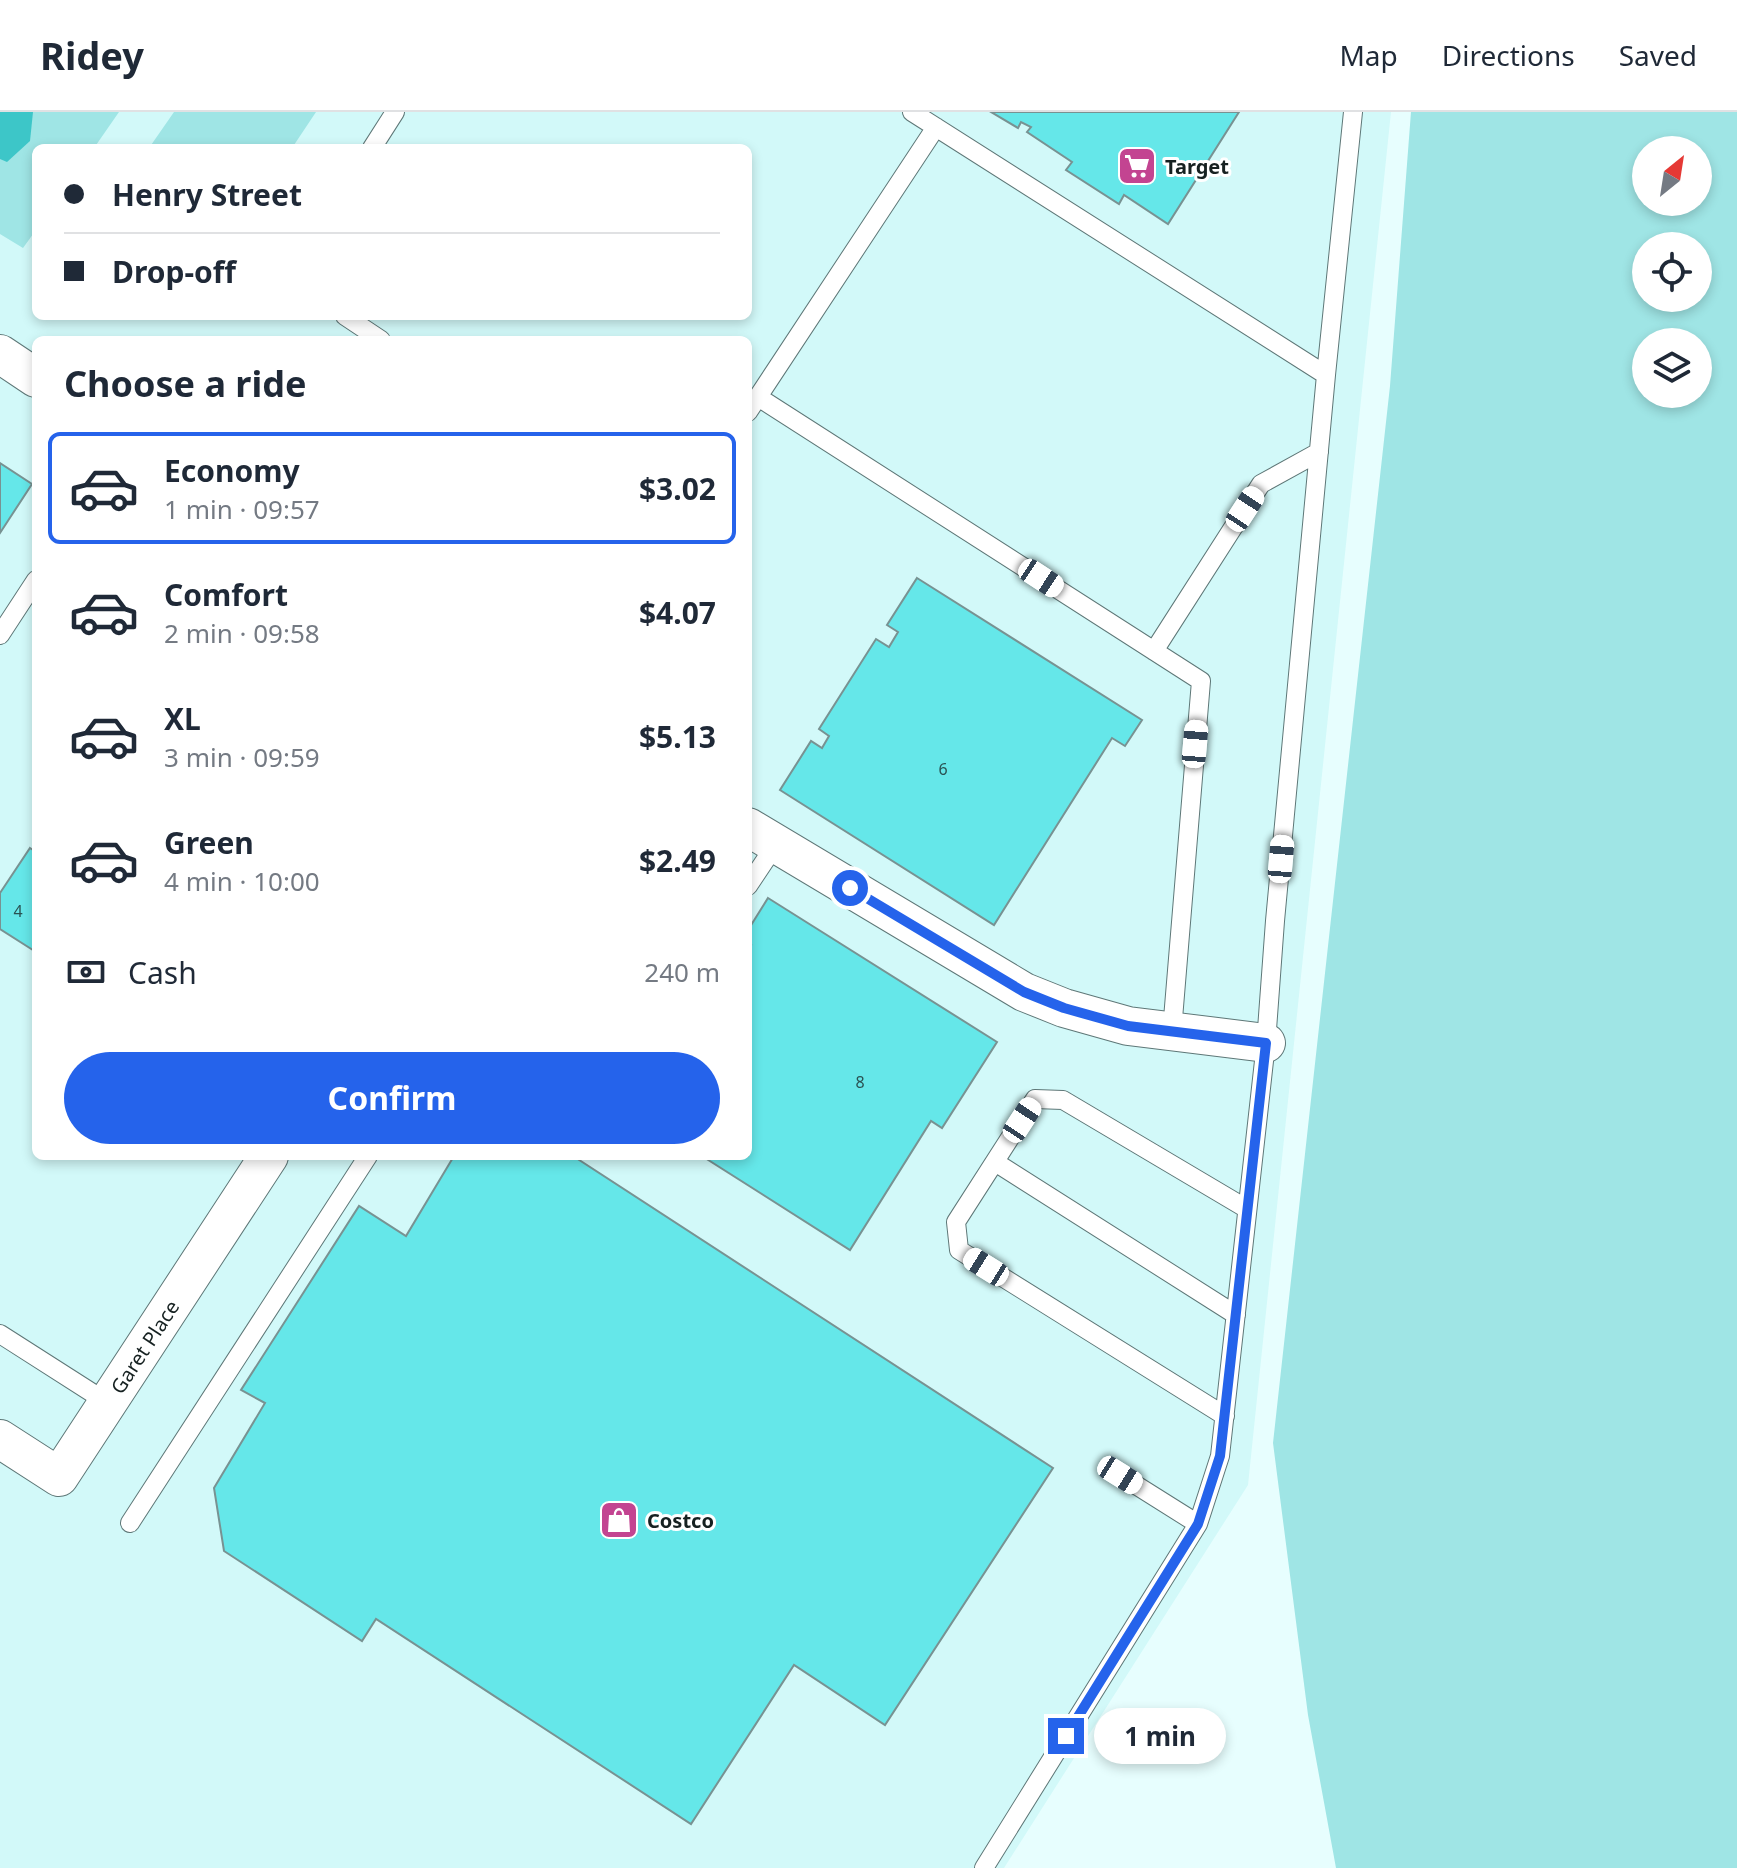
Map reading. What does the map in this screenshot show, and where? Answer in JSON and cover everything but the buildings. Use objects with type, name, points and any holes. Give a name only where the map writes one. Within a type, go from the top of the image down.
[{"type":"street","points":[[0,354],[32,375]]},
{"type":"street","points":[[762,835],[1024,992],[1064,1008],[1128,1026],[1266,1043]]},
{"type":"street","name":"Garet Place","points":[[0,1439],[59,1477],[266,1160]]},
{"type":"lane","points":[[375,144],[395,112]]},
{"type":"lane","points":[[912,112],[1326,375]]},
{"type":"lane","points":[[984,1868],[1198,1524],[1220,1456],[1266,1043],[1326,375],[1353,112]]},
{"type":"lane","points":[[936,127],[753,404],[1201,681],[1172,1031]]},
{"type":"lane","points":[[351,320],[375,336]]},
{"type":"lane","points":[[1154,651],[1261,484],[1319,452]]},
{"type":"lane","points":[[0,635],[32,586]]},
{"type":"lane","points":[[752,871],[762,835]]},
{"type":"lane","points":[[1225,1416],[959,1250],[956,1222],[1035,1099],[1063,1100],[1247,1209]]},
{"type":"lane","points":[[130,1523],[365,1160]]},
{"type":"lane","points":[[995,1162],[1236,1315]]},
{"type":"lane","points":[[0,1334],[108,1403]]},
{"type":"lane","points":[[1120,1475],[1198,1524]]},
{"type":"shaded area","points":[[0,112],[1391,112],[1248,1485],[1004,1868],[0,1868]]},
{"type":"shaded area","points":[[0,112],[119,112],[97,144],[32,144],[32,236],[23,248],[0,234]]},
{"type":"shaded area","points":[[0,112],[33,112],[30,141],[7,162],[0,159]]},
{"type":"shaded area","points":[[174,112],[316,112],[295,144],[152,144]]},
{"type":"shaded area","points":[[1411,112],[1737,112],[1737,1868],[1336,1868],[1308,1715],[1273,1443],[1390,386]]},
{"type":"place","name":"Target","points":[[1137,166]]},
{"type":"place","name":"Costco","points":[[619,1520]]},
{"type":"route","points":[[850,888],[1024,992],[1064,1008],[1128,1026],[1266,1043],[1220,1456],[1198,1524],[1066,1736]]}]
